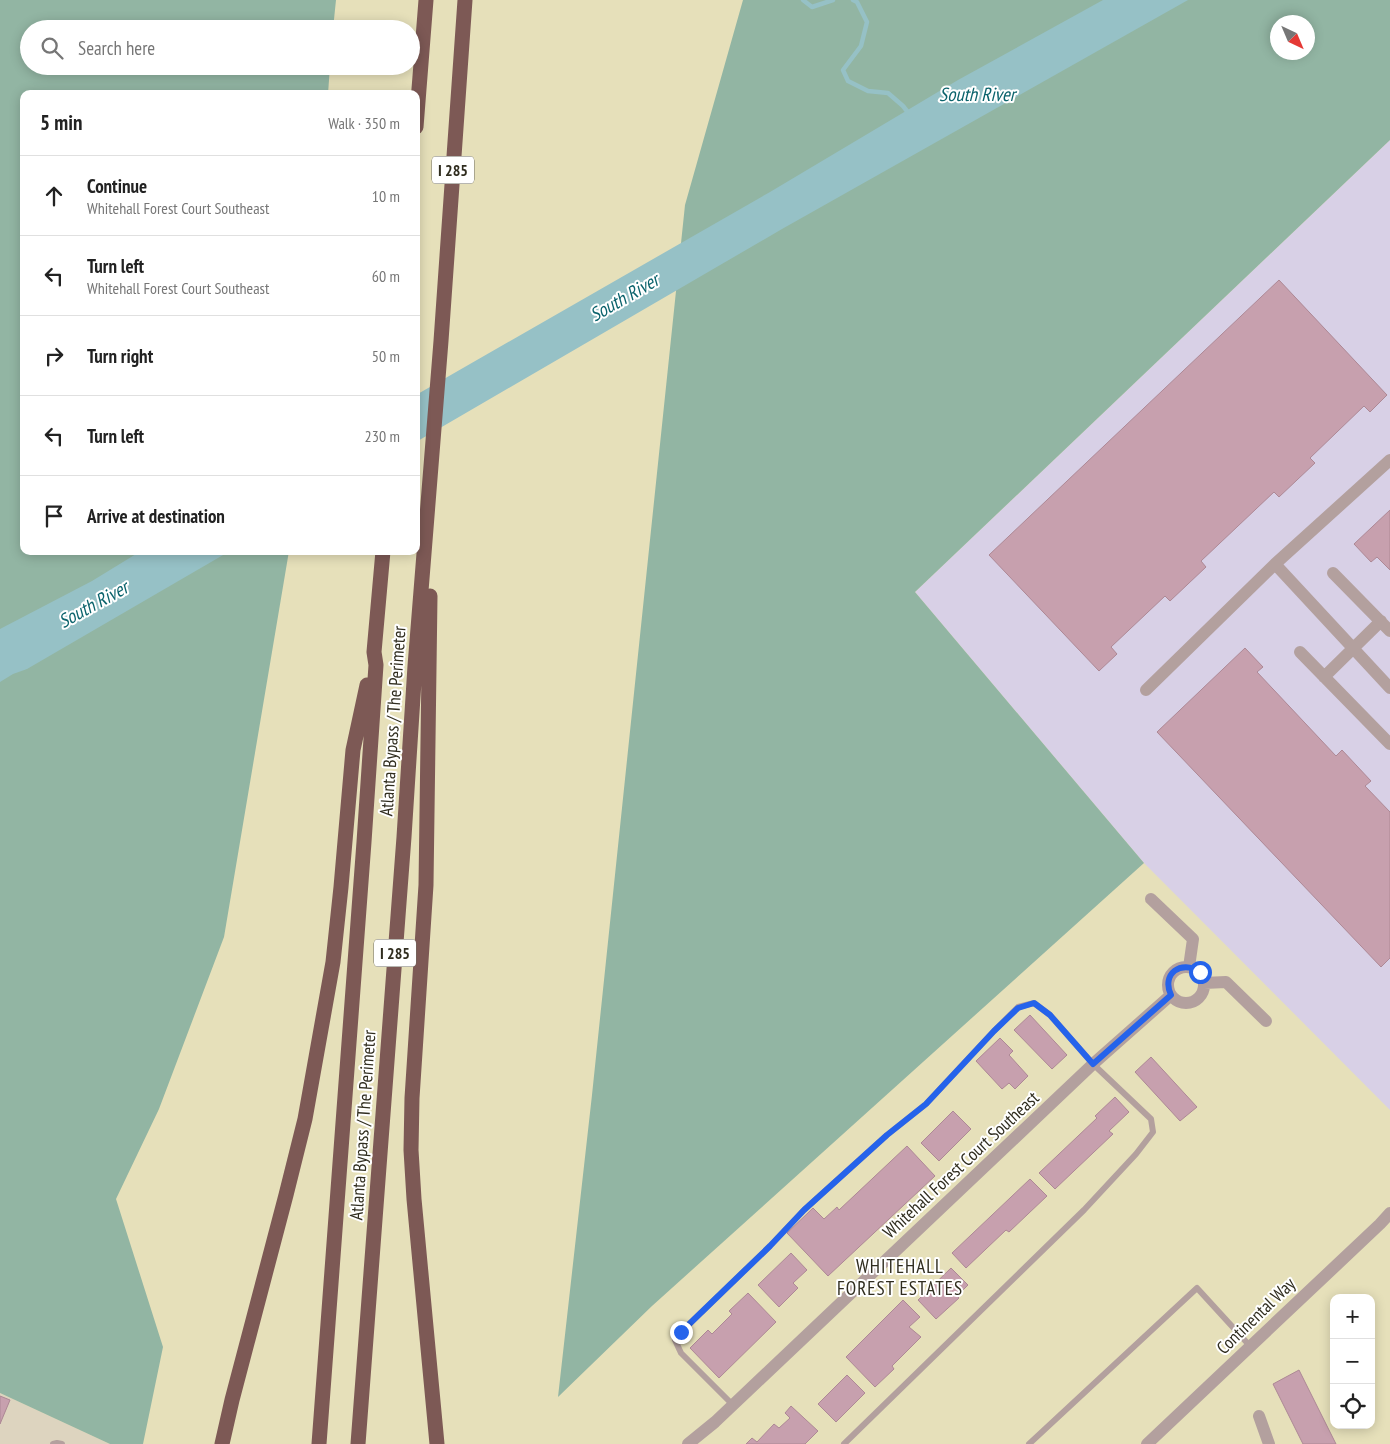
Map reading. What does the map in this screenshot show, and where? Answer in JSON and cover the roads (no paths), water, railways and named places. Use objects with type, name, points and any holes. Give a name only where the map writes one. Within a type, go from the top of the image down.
[{"type":"highway","points":[[419,90],[426,0]]},
{"type":"highway","name":"Atlanta Bypass / The Perimeter","points":[[358,1444],[404,838],[415,666],[442,341],[465,0]]},
{"type":"highway","points":[[432,462],[426,885],[412,1098],[411,1150],[437,1444]]},
{"type":"highway","name":"Atlanta Bypass / The Perimeter","points":[[319,1444],[364,842],[376,665],[374,652],[382,555]]},
{"type":"highway","points":[[222,1444],[305,1119],[332,962],[353,750],[374,652]]},
{"type":"street","points":[[1146,690],[1276,564],[1390,460]]},
{"type":"street","points":[[1276,564],[1390,688]]},
{"type":"street","points":[[1332,573],[1390,631]]},
{"type":"street","points":[[1324,677],[1381,621]]},
{"type":"street","points":[[1300,652],[1388,738]]},
{"type":"street","points":[[1151,899],[1192,939],[1189,967]]},
{"type":"street","points":[[1183,967],[1189,967],[1200,972],[1204,983],[1201,995],[1192,1002],[1180,1002],[1171,995],[1168,989],[1169,977],[1172,972],[1183,967]]},
{"type":"street","points":[[1204,983],[1226,982],[1266,1021]]},
{"type":"street","name":"Whitehall Forest Court Southeast","points":[[688,1444],[715,1422],[1093,1064],[1171,995]]},
{"type":"street","name":"Continental Way","points":[[1147,1444],[1390,1213]]},
{"type":"street","points":[[1259,1416],[1269,1444]]},
{"type":"lane","points":[[732,1405],[681,1353],[675,1340],[681,1332],[770,1246],[804,1210],[887,1135],[926,1104],[1018,1008],[1034,1003],[1050,1015],[1093,1064],[1151,1119],[1153,1132],[1136,1154],[1084,1210],[844,1444]]},
{"type":"lane","points":[[1030,1444],[1197,1288],[1250,1346]]},
{"type":"lane","points":[[53,1444],[62,1444]]},
{"type":"water","name":"South River","points":[[1103,0],[1188,0],[782,229],[420,440],[420,393],[770,192],[958,80]]},
{"type":"water","name":"South River","points":[[134,555],[223,555],[27,669],[13,674],[0,682],[0,629],[92,581]]},
{"type":"waterway","points":[[803,0],[812,7],[833,0]]},
{"type":"waterway","points":[[853,0],[857,2],[867,22],[861,46],[843,70],[848,81],[868,91],[888,93],[910,115]]},
{"type":"district","name":"WHITEHALL FOREST ESTATES","points":[[900,1277]]}]
